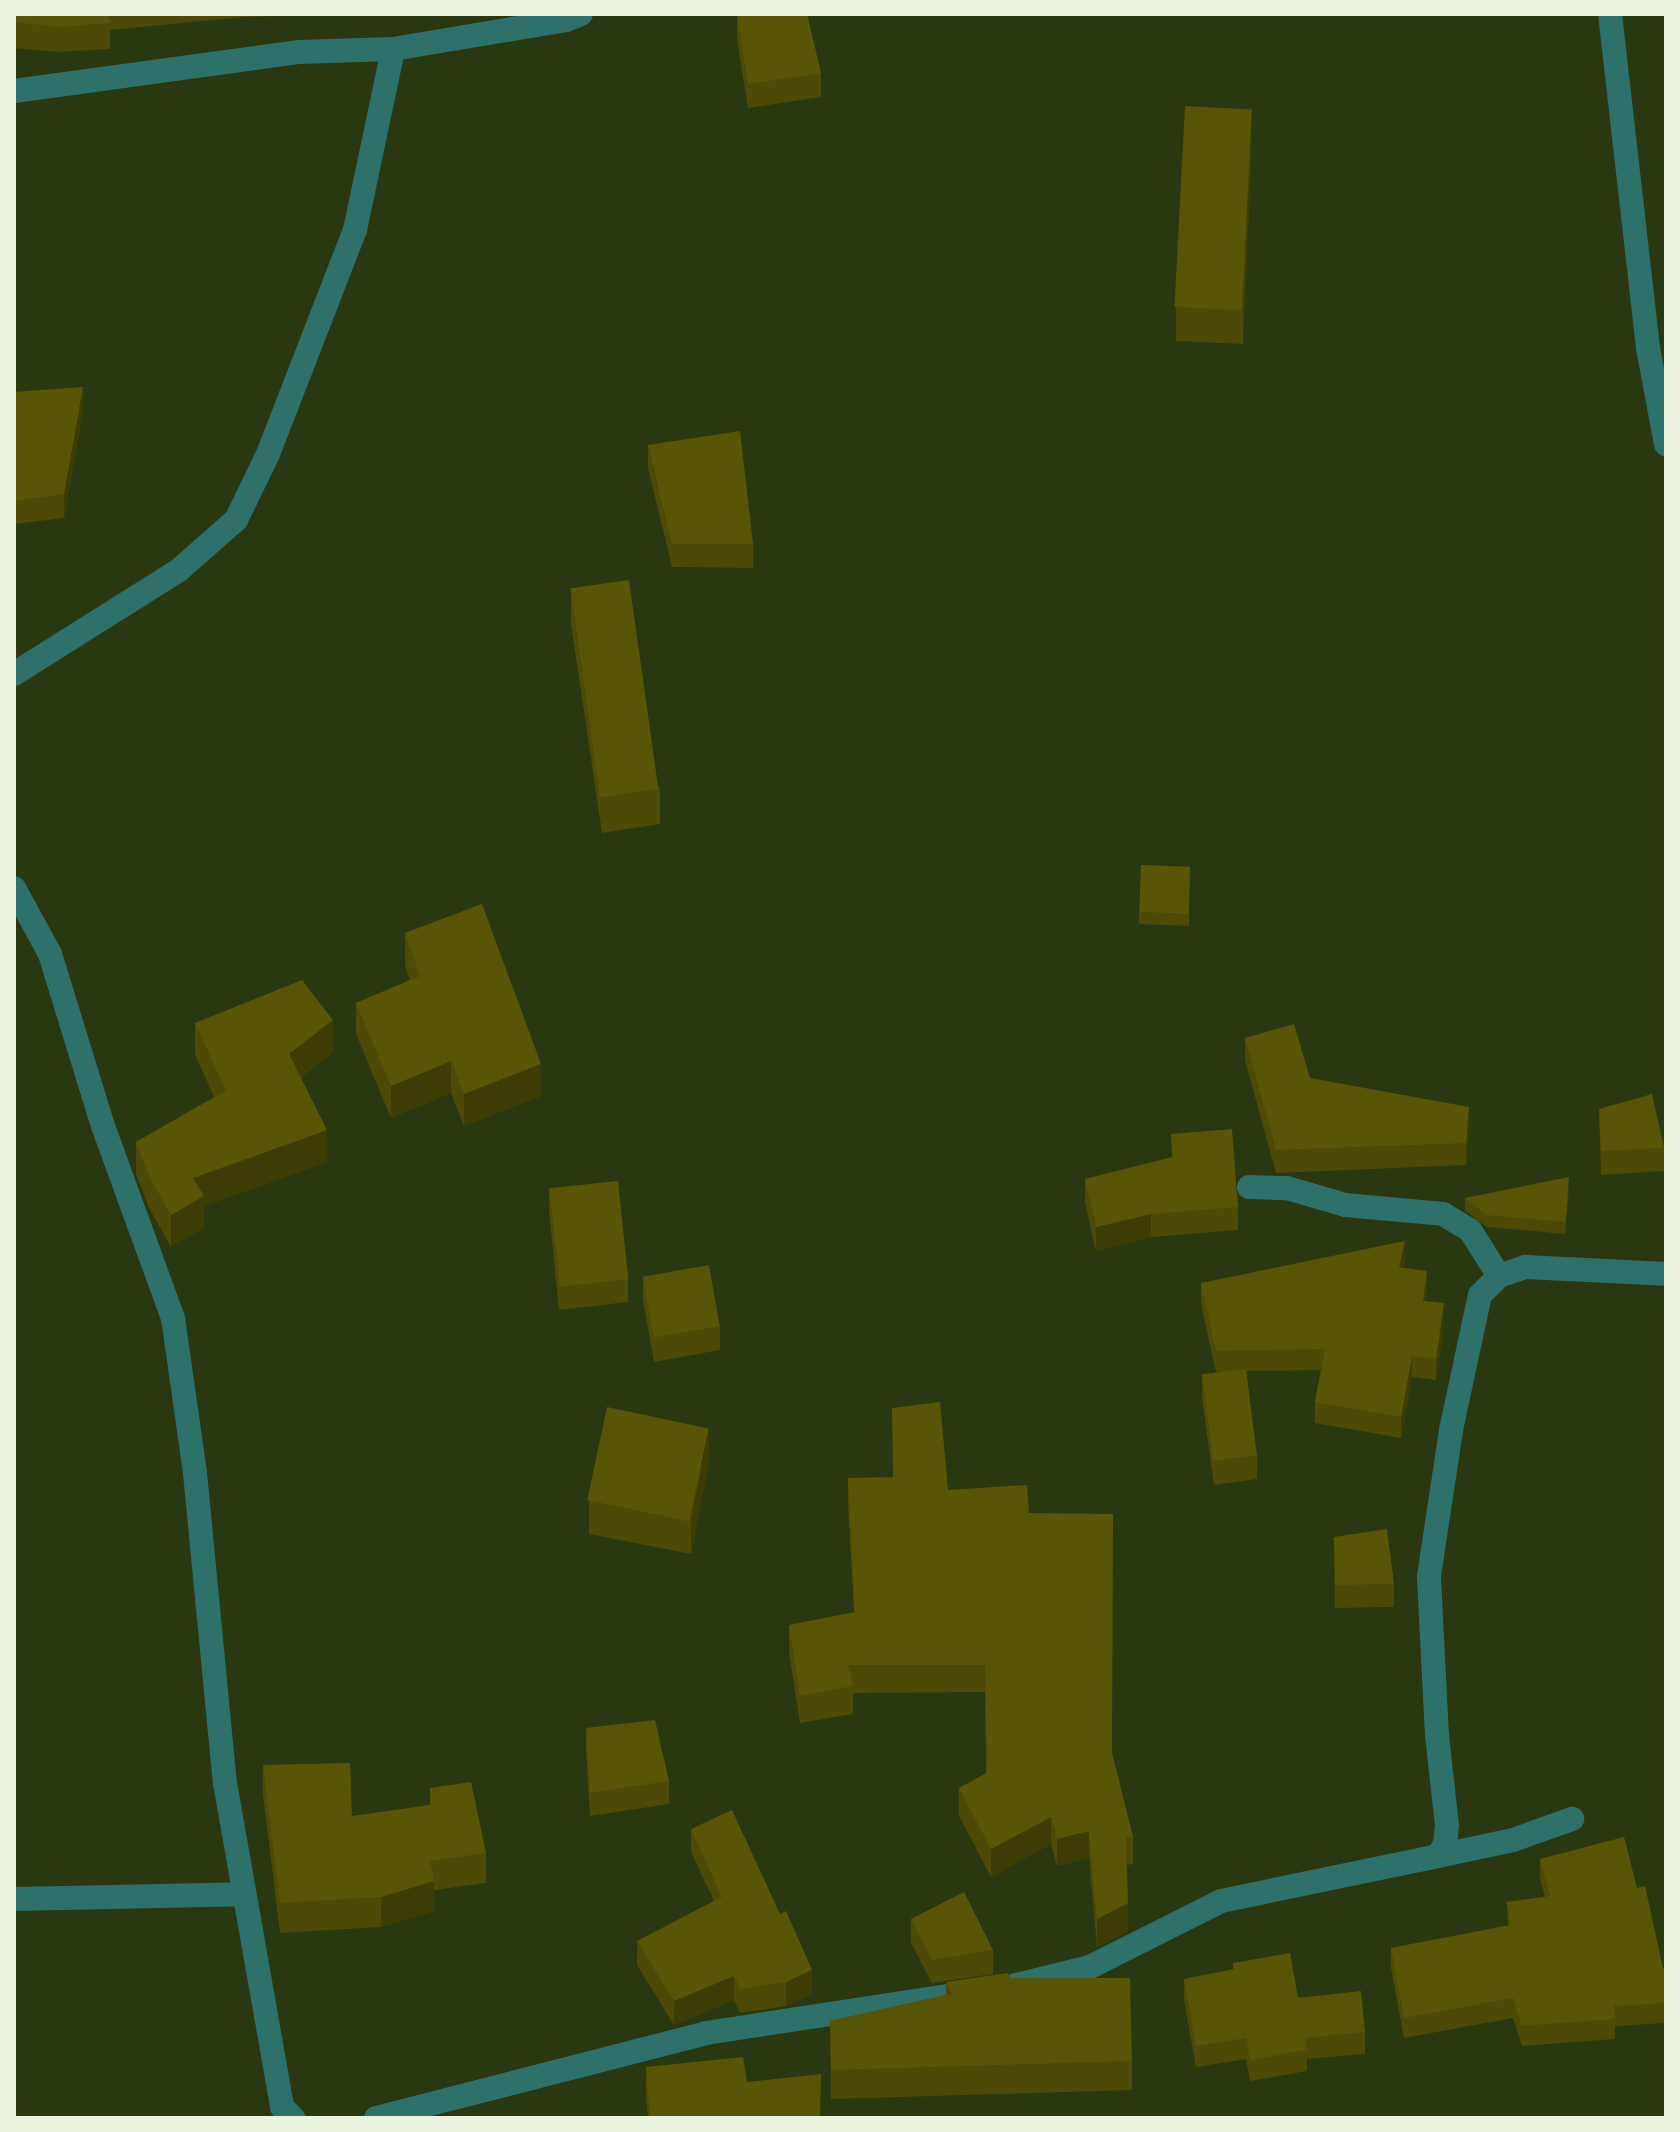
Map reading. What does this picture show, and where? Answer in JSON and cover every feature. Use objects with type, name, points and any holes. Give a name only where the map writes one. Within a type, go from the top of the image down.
[{"type":"street","points":[[14,91],[299,52],[393,49],[566,20],[581,14]]},
{"type":"street","points":[[1610,14],[1648,348],[1666,444]]},
{"type":"street","points":[[14,674],[179,570],[236,520],[268,454],[355,230],[393,49]]},
{"type":"street","points":[[14,888],[50,954],[103,1126],[173,1318],[195,1473],[225,1783],[282,2107],[293,2118]]},
{"type":"street","points":[[1249,1187],[1287,1188],[1345,1205],[1443,1214],[1470,1230],[1499,1276]]},
{"type":"street","points":[[1438,1856],[1445,1844],[1447,1826],[1437,1736],[1429,1576],[1451,1430],[1483,1288],[1499,1276],[1525,1267],[1555,1266],[1666,1274]]},
{"type":"street","points":[[376,2118],[706,2033],[1006,1987],[1090,1967],[1221,1901],[1513,1840],[1572,1819]]},
{"type":"street","points":[[14,1899],[244,1894]]},
{"type":"building","points":[[14,14],[108,14],[110,23],[58,27],[14,22]]},
{"type":"building","points":[[807,14],[821,73],[748,84],[737,16]]},
{"type":"building","points":[[1185,106],[1252,110],[1241,310],[1174,307]]},
{"type":"building","points":[[83,387],[64,494],[14,501],[14,392]]},
{"type":"building","points":[[740,431],[753,544],[672,544],[648,445]]},
{"type":"building","points":[[629,580],[658,789],[600,797],[571,588]]},
{"type":"building","points":[[1141,865],[1190,867],[1188,914],[1139,912]]},
{"type":"building","points":[[482,904],[541,1064],[464,1094],[451,1061],[391,1086],[356,1003],[420,976],[405,933]]},
{"type":"building","points":[[302,980],[333,1020],[289,1054],[327,1130],[193,1178],[204,1196],[171,1215],[149,1176],[136,1142],[226,1091],[195,1023]]},
{"type":"building","points":[[1294,1024],[1310,1078],[1469,1107],[1466,1143],[1276,1150],[1245,1038]]},
{"type":"building","points":[[1652,1094],[1664,1148],[1601,1151],[1599,1109]]},
{"type":"building","points":[[1232,1129],[1238,1207],[1151,1214],[1096,1227],[1085,1179],[1173,1157],[1171,1134]]},
{"type":"building","points":[[1569,1177],[1565,1222],[1486,1215],[1465,1198]]},
{"type":"building","points":[[618,1181],[628,1279],[560,1287],[549,1188]]},
{"type":"building","points":[[1405,1241],[1399,1267],[1427,1271],[1423,1301],[1444,1303],[1436,1359],[1412,1356],[1401,1417],[1315,1402],[1325,1349],[1216,1351],[1201,1283]]},
{"type":"building","points":[[709,1265],[720,1326],[654,1338],[643,1277]]},
{"type":"building","points":[[1246,1369],[1257,1455],[1213,1461],[1202,1374]]},
{"type":"building","points":[[940,1402],[948,1490],[1027,1485],[1029,1513],[1113,1514],[1112,1753],[1133,1837],[1126,1837],[1128,1903],[1097,1919],[1089,1831],[1057,1839],[1051,1817],[991,1849],[959,1788],[987,1773],[985,1665],[848,1665],[853,1686],[800,1696],[789,1625],[855,1612],[848,1478],[893,1477],[892,1408]]},
{"type":"building","points":[[607,1407],[709,1429],[689,1522],[587,1500]]},
{"type":"building","points":[[1387,1529],[1394,1584],[1335,1585],[1334,1537]]},
{"type":"building","points":[[655,1720],[669,1781],[590,1793],[586,1728]]},
{"type":"building","points":[[350,1763],[352,1816],[430,1805],[430,1788],[471,1782],[486,1853],[430,1861],[434,1881],[381,1897],[280,1903],[263,1765]]},
{"type":"building","points":[[732,1810],[780,1914],[786,1911],[812,1970],[786,1982],[740,1989],[734,1976],[674,2001],[637,1941],[722,1897],[691,1829]]},
{"type":"building","points":[[1624,1837],[1637,1888],[1645,1886],[1663,1968],[1666,1967],[1666,2003],[1614,2006],[1615,2019],[1522,2026],[1513,1998],[1404,2018],[1391,1948],[1510,1925],[1507,1902],[1550,1896],[1540,1859]]},
{"type":"building","points":[[964,1892],[993,1950],[932,1960],[911,1919]]},
{"type":"building","points":[[1290,1953],[1298,1998],[1361,1991],[1365,2032],[1305,2038],[1307,2050],[1250,2060],[1246,2038],[1196,2046],[1184,1979],[1234,1969],[1233,1963]]},
{"type":"building","points":[[1008,1973],[1010,1978],[1130,1978],[1132,2061],[831,2070],[830,2021],[952,1994],[946,1982]]},
{"type":"building","points":[[743,2057],[747,2082],[821,2074],[820,2116],[852,2118],[650,2118],[646,2067]]}]
